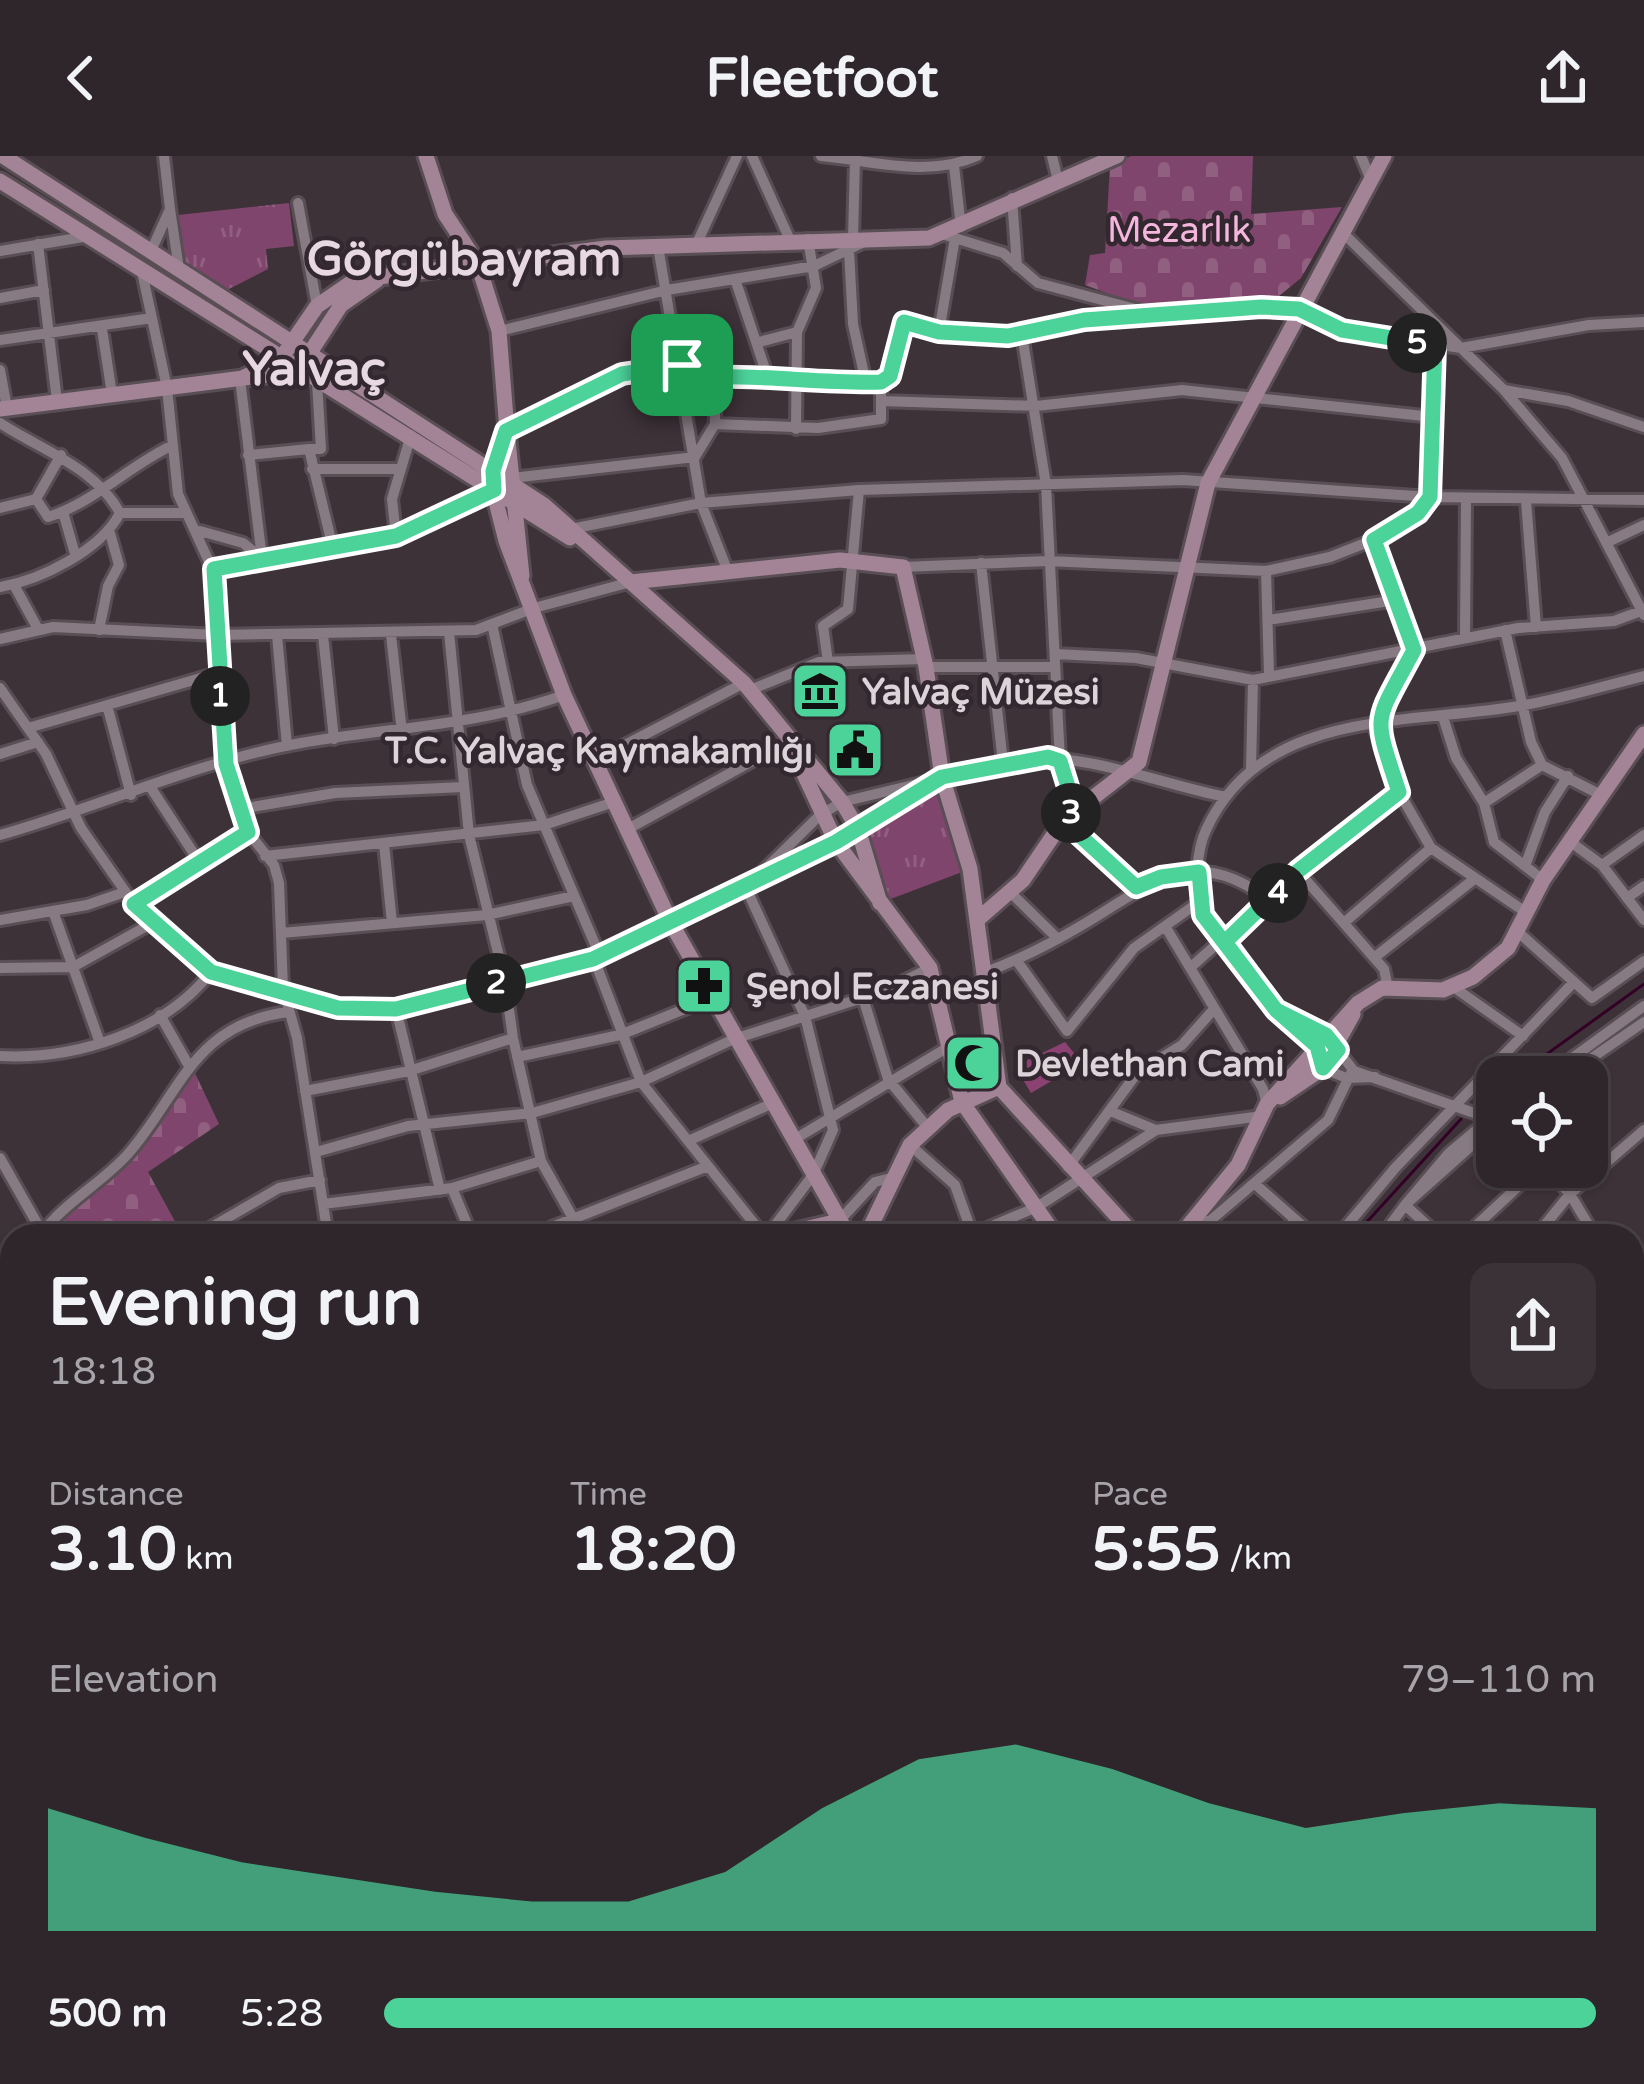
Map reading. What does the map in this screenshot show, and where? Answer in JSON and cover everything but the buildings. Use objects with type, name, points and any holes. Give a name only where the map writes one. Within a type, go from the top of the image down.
[{"type":"street","points":[[3,156],[512,480],[747,687],[842,802],[858,829],[880,902]]},
{"type":"street","points":[[164,156],[179,269]]},
{"type":"street","points":[[426,156],[446,214],[478,264],[499,331],[522,576]]},
{"type":"street","points":[[698,243],[737,156]]},
{"type":"street","points":[[752,156],[814,266],[816,288],[797,332],[796,429]]},
{"type":"street","points":[[821,156],[954,166],[977,156]]},
{"type":"street","points":[[1052,156],[1058,182]]},
{"type":"street","points":[[240,379],[280,360],[317,305],[341,285],[394,274],[658,246],[799,240],[857,243],[953,233],[1012,198],[1117,156]]},
{"type":"street","points":[[1361,156],[1371,180]]},
{"type":"street","points":[[977,920],[1010,892],[1069,815],[1139,762],[1208,483],[1384,156]]},
{"type":"street","points":[[855,159],[853,324],[866,383]]},
{"type":"street","points":[[939,332],[953,233],[954,166]]},
{"type":"street","points":[[0,181],[280,360],[411,435],[515,506],[563,529],[701,503],[859,490],[1208,483],[1466,499],[1644,500]]},
{"type":"street","points":[[1012,198],[1017,268]]},
{"type":"street","points":[[298,203],[317,305]]},
{"type":"street","points":[[151,251],[170,209]]},
{"type":"street","points":[[594,760],[747,687],[828,662],[992,664],[1136,658],[1253,680],[1505,630],[1614,621],[1643,612],[1562,458],[1504,390],[1342,232]]},
{"type":"street","points":[[953,233],[1003,253],[1038,283],[1158,315]]},
{"type":"street","points":[[0,251],[88,236]]},
{"type":"street","points":[[499,331],[667,290],[814,266],[857,243]]},
{"type":"street","points":[[38,244],[57,401]]},
{"type":"street","points":[[658,246],[682,365],[701,503],[728,572]]},
{"type":"street","points":[[142,272],[167,388],[184,513],[214,569],[226,764],[248,832],[279,883],[283,988],[326,1224]]},
{"type":"street","points":[[2,413],[57,401],[298,371],[340,305],[365,286],[394,274]]},
{"type":"street","points":[[735,279],[768,379]]},
{"type":"street","points":[[0,298],[44,290]]},
{"type":"street","points":[[684,379],[881,382],[890,376],[904,322],[939,332],[1022,335],[1084,320],[1299,309],[1342,330],[1461,348],[1589,325],[1644,322]]},
{"type":"street","points":[[0,340],[102,329],[152,318]]},
{"type":"street","points":[[102,329],[112,394]]},
{"type":"street","points":[[759,342],[797,332]]},
{"type":"street","points":[[1022,335],[1046,485],[1060,761],[1069,815],[1136,887]]},
{"type":"street","points":[[0,638],[38,629],[218,635],[449,632],[492,625],[534,608],[631,582],[848,561],[903,567],[1048,561],[1187,564],[1266,571],[1374,540],[1418,513],[1430,497],[1435,345]]},
{"type":"street","points":[[682,365],[622,374],[506,431],[493,471],[494,490],[506,542],[564,695],[626,830],[734,1040],[841,1224]]},
{"type":"street","points":[[0,370],[2,413]]},
{"type":"street","points":[[695,457],[715,424],[715,376]]},
{"type":"street","points":[[240,379],[262,558]]},
{"type":"street","points":[[248,455],[321,448],[317,382]]},
{"type":"street","points":[[715,424],[796,429],[881,419],[881,382]]},
{"type":"street","points":[[881,401],[1036,406],[1182,390],[1432,417]]},
{"type":"street","points":[[1504,390],[1568,401],[1644,427]]},
{"type":"street","points":[[2,413],[102,487],[120,513]]},
{"type":"street","points":[[396,536],[392,499],[411,435]]},
{"type":"street","points":[[36,499],[48,517],[63,512],[173,446]]},
{"type":"street","points":[[309,448],[332,544]]},
{"type":"street","points":[[0,508],[36,499],[62,454]]},
{"type":"street","points":[[512,480],[695,457]]},
{"type":"street","points":[[312,469],[399,469]]},
{"type":"street","points":[[214,569],[396,536],[494,490]]},
{"type":"street","points":[[828,662],[824,626],[846,614],[859,490]]},
{"type":"street","points":[[1466,499],[1466,638]]},
{"type":"street","points":[[1526,501],[1536,627]]},
{"type":"street","points":[[63,512],[75,554]]},
{"type":"street","points":[[120,513],[184,513]]},
{"type":"street","points":[[0,587],[14,585],[110,533],[120,513]]},
{"type":"street","points":[[1608,542],[1644,524]]},
{"type":"street","points":[[194,528],[243,543],[262,558]]},
{"type":"street","points":[[99,630],[108,586],[119,565],[110,533]]},
{"type":"street","points":[[1374,540],[1414,650],[1377,718],[1376,732],[1399,792],[1431,848],[1527,913]]},
{"type":"street","points":[[981,563],[1004,763]]},
{"type":"street","points":[[903,567],[925,663],[942,777],[970,869],[980,974],[999,1087],[1027,1112],[1124,1224]]},
{"type":"street","points":[[1266,571],[1269,674]]},
{"type":"street","points":[[14,585],[38,629]]},
{"type":"street","points":[[1268,620],[1396,599]]},
{"type":"street","points":[[492,625],[526,784],[574,896],[620,1035],[641,1082],[758,1224]]},
{"type":"street","points":[[1505,630],[1542,765]]},
{"type":"street","points":[[449,632],[469,836],[505,981],[512,1038],[542,1161],[576,1224]]},
{"type":"street","points":[[277,635],[287,746]]},
{"type":"street","points":[[323,635],[334,739]]},
{"type":"street","points":[[391,635],[402,732]]},
{"type":"street","points":[[28,728],[218,674]]},
{"type":"street","points":[[1350,1074],[1338,1050],[1276,1010],[1199,902],[1201,840],[1226,797],[1251,770],[1298,742],[1377,718],[1443,717],[1525,705],[1644,676]]},
{"type":"street","points":[[1251,770],[1253,680]]},
{"type":"street","points":[[0,688],[38,742],[74,814],[122,892],[134,904],[211,972],[246,986],[283,988],[297,1000],[338,1008],[396,1009],[597,958],[836,842],[942,777]]},
{"type":"street","points":[[0,835],[287,746],[455,725],[512,714],[564,695]]},
{"type":"street","points":[[107,705],[131,795]]},
{"type":"street","points":[[1443,717],[1456,758],[1484,803],[1494,842],[1543,880]]},
{"type":"street","points":[[1191,1224],[1238,1165],[1264,1110],[1358,1003],[1388,988],[1452,986],[1508,948],[1543,880],[1644,734]]},
{"type":"street","points":[[789,740],[836,842],[930,968],[962,1102],[1048,1224]]},
{"type":"street","points":[[626,830],[789,740]]},
{"type":"street","points":[[0,754],[38,742]]},
{"type":"street","points":[[746,888],[820,815],[842,802],[1004,763],[1048,757],[1130,771],[1226,797]]},
{"type":"street","points":[[1542,765],[1603,796]]},
{"type":"street","points":[[1484,803],[1542,765]]},
{"type":"street","points":[[1525,866],[1545,812],[1568,776]]},
{"type":"street","points":[[240,809],[335,793],[463,787]]},
{"type":"street","points":[[151,788],[198,860]]},
{"type":"street","points":[[1190,968],[1225,942],[1298,871],[1399,792]]},
{"type":"street","points":[[265,856],[544,825],[614,802]]},
{"type":"street","points":[[134,904],[248,832]]},
{"type":"street","points":[[1602,865],[1644,835]]},
{"type":"street","points":[[1572,843],[1602,865],[1644,920]]},
{"type":"street","points":[[384,844],[392,923]]},
{"type":"street","points":[[1346,921],[1431,848]]},
{"type":"street","points":[[1298,871],[1375,956],[1388,988]]},
{"type":"street","points":[[980,974],[1017,961],[1136,887],[1161,877],[1199,872],[1244,880],[1270,901]]},
{"type":"street","points":[[1375,956],[1473,880]]},
{"type":"street","points":[[1627,898],[1644,886]]},
{"type":"street","points":[[746,888],[805,1016],[833,1137],[813,1175],[777,1224]]},
{"type":"street","points":[[0,920],[122,892]]},
{"type":"street","points":[[1010,892],[1058,939]]},
{"type":"street","points":[[281,933],[487,915],[574,896]]},
{"type":"street","points":[[1017,961],[1067,1031],[1134,949],[1199,902]]},
{"type":"street","points":[[53,911],[100,1043]]},
{"type":"street","points":[[0,968],[73,967],[154,922]]},
{"type":"street","points":[[1165,926],[1263,1088],[1264,1110]]},
{"type":"street","points":[[1517,931],[1592,998],[1644,962]]},
{"type":"street","points":[[316,1152],[423,1126],[532,1113],[641,1082],[734,1040],[863,998],[930,968]]},
{"type":"street","points":[[0,1056],[52,1054],[100,1043],[160,1015],[197,990],[211,972]]},
{"type":"street","points":[[1349,1224],[1573,983]]},
{"type":"street","points":[[1452,986],[1523,1036]]},
{"type":"street","points":[[517,1057],[620,1035],[712,998]]},
{"type":"street","points":[[863,998],[888,1079],[928,1128]]},
{"type":"street","points":[[998,1224],[1037,1207],[1075,1172],[1156,1130],[1264,1110],[1323,1068],[1338,1050],[1358,1003]]},
{"type":"street","points":[[396,1009],[423,1126],[446,1189],[465,1224]]},
{"type":"street","points":[[1075,1172],[1137,1073],[1182,1045],[1214,1009]]},
{"type":"street","points":[[49,1224],[68,1202],[129,1153],[189,1066],[231,1030],[260,1016],[288,1012]]},
{"type":"street","points":[[160,1015],[189,1066]]},
{"type":"street","points":[[1579,1056],[1642,1015]]},
{"type":"street","points":[[1590,1056],[1642,1015]]},
{"type":"street","points":[[305,1091],[410,1071],[512,1038]]},
{"type":"street","points":[[1321,1041],[1323,1068]]},
{"type":"street","points":[[795,1139],[888,1079],[950,1046]]},
{"type":"street","points":[[1323,1068],[1375,1077],[1476,1111]]},
{"type":"street","points":[[1201,1224],[1328,1120],[1350,1074]]},
{"type":"street","points":[[871,1224],[910,1145],[962,1102],[999,1087]]},
{"type":"street","points":[[688,1141],[773,1102]]},
{"type":"street","points":[[1110,1111],[1156,1130]]},
{"type":"street","points":[[1391,1224],[1449,1153],[1476,1133]]},
{"type":"street","points":[[1546,1224],[1570,1194],[1642,1136]]},
{"type":"street","points":[[910,1145],[955,1185],[969,1224]]},
{"type":"street","points":[[0,1158],[36,1224]]},
{"type":"street","points":[[322,1204],[446,1189],[542,1161]]},
{"type":"street","points":[[563,1224],[708,1166]]},
{"type":"street","points":[[825,1224],[839,1221],[875,1182],[891,1178]]},
{"type":"street","points":[[217,1224],[279,1188],[320,1180]]},
{"type":"street","points":[[1255,1184],[1300,1224]]},
{"type":"street","points":[[1478,1224],[1519,1188]]},
{"type":"street","points":[[1564,1188],[1588,1224]]},
{"type":"street","points":[[1405,1205],[1425,1224]]},
{"type":"street","points":[[1292,1224],[1296,1220]]},
{"type":"green space","name":"Mezarlık","points":[[1131,156],[1253,156],[1251,214],[1342,207],[1301,278],[1279,296],[1179,306],[1133,303],[1085,285],[1090,255],[1105,253],[1110,165]]},
{"type":"green space","points":[[289,203],[294,246],[266,249],[268,269],[223,292],[184,266],[178,215]]},
{"type":"green space","points":[[942,777],[970,869],[880,903],[858,829]]},
{"type":"green space","points":[[1065,1042],[1082,1063],[1031,1093],[1015,1066]]},
{"type":"green space","points":[[193,1069],[219,1124],[148,1172],[176,1224],[54,1224],[62,1212],[98,1187]]},
{"type":"waterway","points":[[1544,1056],[1644,984]]},
{"type":"waterway","points":[[1365,1224],[1461,1119]]},
{"type":"place","name":"Yalvaç Müzesi","points":[[820,691]]},
{"type":"place","name":"T.C. Yalvaç Kaymakamlığı","points":[[855,750]]},
{"type":"place","name":"Şenol Eczanesi","points":[[704,986]]},
{"type":"place","name":"Devlethan Cami","points":[[973,1063]]},
{"type":"district","name":"Görgübayram","points":[[464,258]]},
{"type":"district","name":"Yalvaç","points":[[314,368]]},
{"type":"route","points":[[682,365],[622,374],[506,431],[493,471],[494,490],[396,536],[214,569],[226,764],[248,832],[134,904],[211,972],[246,986],[283,988],[297,1000],[338,1008],[396,1009],[593,959],[836,842],[942,777],[1048,757],[1060,761],[1075,809],[1063,820],[1136,887],[1161,877],[1199,872],[1203,915],[1276,1010],[1317,1046],[1323,1068],[1338,1050],[1326,1035],[1276,1010],[1225,942],[1298,871],[1399,792],[1376,732],[1377,718],[1414,650],[1374,540],[1418,513],[1430,497],[1435,345],[1342,330],[1299,309],[1261,307],[1084,320],[1008,336],[939,332],[904,322],[890,376],[881,382],[800,383],[746,375],[684,379],[682,365]]}]
